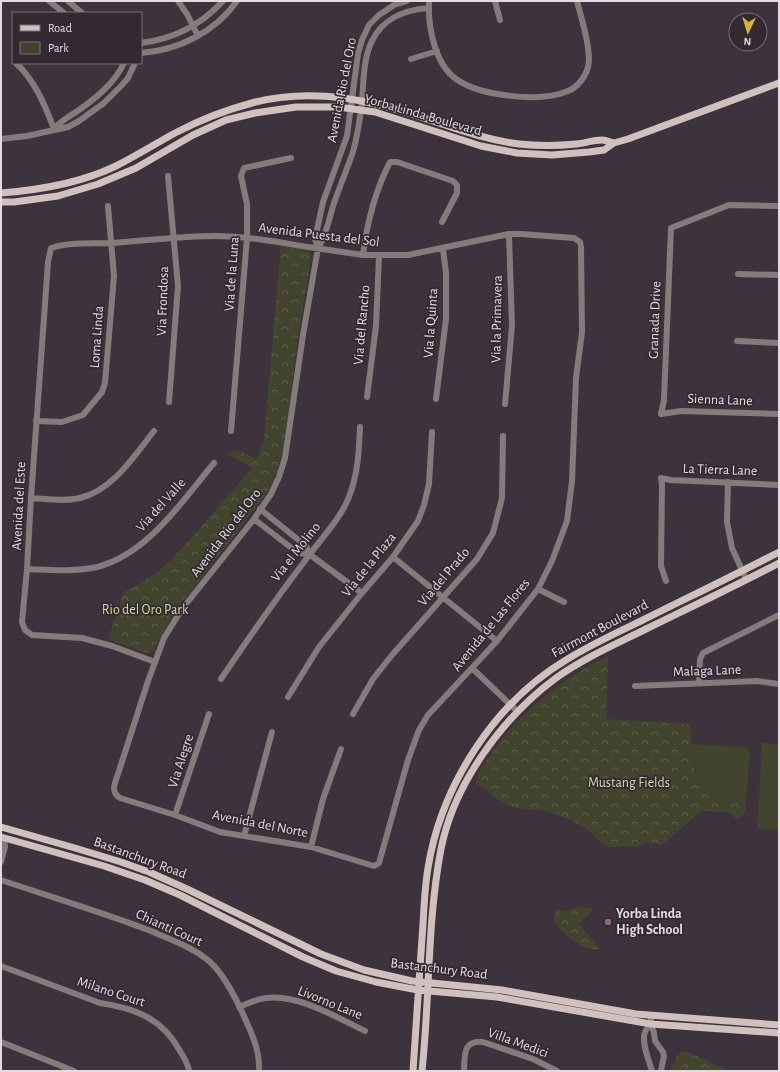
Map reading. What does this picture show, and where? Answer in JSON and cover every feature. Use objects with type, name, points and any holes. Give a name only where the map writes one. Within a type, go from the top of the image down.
[{"type":"main road","name":"Yorba Linda Boulevard","points":[[1,193],[50,187],[83,179],[115,167],[176,132],[206,118],[228,109],[280,98],[307,96],[362,101],[381,105],[458,130],[497,140],[545,146],[579,144],[602,140],[614,142],[628,139],[779,83]]},
{"type":"main road","name":"Yorba Linda Boulevard","points":[[1,202],[14,202],[58,196],[98,184],[136,168],[193,135],[226,120],[255,113],[296,107],[338,107],[375,112],[481,146],[517,153],[567,154],[604,150],[614,142]]},
{"type":"main road","points":[[545,146],[545,154]]},
{"type":"main road","name":"Fairmont Boulevard","points":[[413,1071],[428,867],[436,834],[446,803],[469,758],[489,728],[510,705],[535,682],[565,660],[779,552]]},
{"type":"main road","name":"Fairmont Boulevard","points":[[422,1071],[435,882],[442,846],[450,819],[465,784],[477,763],[517,711],[550,683],[579,664],[779,563]]},
{"type":"main road","points":[[457,780],[465,784]]},
{"type":"main road","points":[[2,839],[4,828]]},
{"type":"main road","name":"Bastanchury Road","points":[[4,828],[75,848],[144,870],[187,889],[320,954],[364,970],[419,982],[496,989],[651,1016],[779,1025]]},
{"type":"main road","name":"Bastanchury Road","points":[[2,839],[104,866],[145,880],[180,895],[303,957],[336,971],[395,986],[418,990],[497,997],[651,1024],[779,1033]]},
{"type":"main road","points":[[425,902],[434,903]]},
{"type":"street","points":[[49,1],[63,12]]},
{"type":"street","points":[[68,1],[81,12]]},
{"type":"street","points":[[178,1],[187,14],[198,36]]},
{"type":"street","points":[[142,43],[172,37],[194,27],[213,12],[223,1]]},
{"type":"street","points":[[142,53],[158,52],[185,43],[198,36],[222,20],[237,1]]},
{"type":"street","name":"Avenida Rio del Oro","points":[[318,248],[315,239],[323,202],[347,136],[358,54],[362,40],[369,25],[379,15],[394,5],[407,1]]},
{"type":"street","points":[[429,1],[431,32],[437,51],[443,64],[455,79],[478,90],[500,95],[521,97],[549,96],[568,91],[581,81],[588,67],[589,54],[577,1]]},
{"type":"street","points":[[495,1],[500,20]]},
{"type":"street","name":"Avenida Rio del Oro","points":[[115,794],[115,782],[164,638],[182,609],[254,519],[271,494],[279,476],[285,458],[303,335],[318,248],[324,240],[334,204],[353,151],[361,110],[368,49],[380,29],[387,21],[398,14],[415,9],[429,8]]},
{"type":"street","points":[[411,59],[437,51]]},
{"type":"street","points":[[17,64],[24,70],[36,87],[54,129]]},
{"type":"street","points":[[54,129],[64,119],[75,113],[108,87],[115,79],[123,64]]},
{"type":"street","points":[[1,139],[27,136],[68,127],[79,121],[104,103],[122,85],[128,78],[134,64]]},
{"type":"street","name":"Via de la Luna","points":[[231,431],[247,238],[247,204],[241,176],[244,168],[291,158]]},
{"type":"street","points":[[363,255],[368,220],[390,162],[397,162],[453,180],[457,185],[457,193],[442,222]]},
{"type":"street","name":"Via Frondosa","points":[[168,176],[175,237],[178,286],[169,402]]},
{"type":"street","name":"Granada Drive","points":[[661,414],[664,400],[670,228],[729,205],[779,206]]},
{"type":"street","name":"Loma Linda","points":[[36,421],[62,422],[83,415],[102,392],[105,383],[114,276],[108,206]]},
{"type":"street","name":"Avenida Puesta del Sol","points":[[51,248],[61,245],[112,243],[175,237],[215,236],[247,238],[379,256],[408,255],[443,249],[509,234],[567,237],[574,238],[580,242]]},
{"type":"street","name":"Via la Primavera","points":[[505,404],[512,326],[509,234]]},
{"type":"street","name":"Avenida de Las Flores","points":[[379,863],[408,760],[419,730],[428,715],[497,641],[538,589],[552,560],[567,520],[572,481],[576,378],[582,332],[582,256],[580,242]]},
{"type":"street","name":"Avenida del Este","points":[[51,248],[48,262],[22,622],[25,630],[32,635],[82,638],[112,646],[155,662]]},
{"type":"street","name":"Via la Quinta","points":[[436,399],[446,305],[446,273],[443,249]]},
{"type":"street","name":"Via del Rancho","points":[[367,397],[376,326],[379,256]]},
{"type":"street","points":[[738,274],[779,275]]},
{"type":"street","points":[[737,341],[779,343]]},
{"type":"street","name":"Sienna Lane","points":[[661,414],[681,411],[779,414]]},
{"type":"street","name":"Via el Molino","points":[[221,679],[262,617],[333,524],[349,497],[359,456],[360,427]]},
{"type":"street","points":[[31,498],[65,500],[81,498],[98,490],[110,483],[120,473],[154,431]]},
{"type":"street","name":"Via de la Plaza","points":[[288,697],[319,647],[393,557],[418,520],[424,505],[429,484],[432,432]]},
{"type":"street","name":"Via del Prado","points":[[353,714],[373,679],[392,655],[477,559],[492,533],[502,498],[503,436]]},
{"type":"street","name":"Via del Valle","points":[[27,569],[66,571],[97,567],[122,557],[139,546],[158,529],[214,463]]},
{"type":"street","name":"La Tierra Lane","points":[[666,581],[661,566],[661,478],[670,480],[779,485]]},
{"type":"street","points":[[728,482],[727,522],[732,548],[746,579]]},
{"type":"street","points":[[260,509],[306,546],[309,554]]},
{"type":"street","points":[[254,519],[298,553],[309,554],[362,593]]},
{"type":"street","points":[[393,557],[497,641]]},
{"type":"street","points":[[538,589],[564,602]]},
{"type":"street","points":[[700,684],[700,659],[703,652],[779,614]]},
{"type":"street","points":[[472,668],[517,711]]},
{"type":"street","name":"Malaga Lane","points":[[635,686],[757,681],[779,684]]},
{"type":"street","name":"Via Alegre","points":[[175,815],[209,714]]},
{"type":"street","points":[[244,836],[272,732]]},
{"type":"street","points":[[311,847],[323,799],[341,749]]},
{"type":"street","name":"Avenida del Norte","points":[[115,794],[127,801],[175,815],[220,832],[311,847],[374,866],[379,863]]},
{"type":"street","points":[[1,862],[5,847],[2,839]]},
{"type":"street","name":"Chianti Court","points":[[1,880],[121,920],[192,949],[211,962],[239,1006],[256,1044],[259,1071]]},
{"type":"street","name":"Milano Court","points":[[1,966],[100,1003],[117,1005],[145,1014],[163,1027],[176,1043],[188,1064],[188,1071]]},
{"type":"street","name":"Livorno Lane","points":[[239,1006],[263,999],[288,999],[313,1007],[365,1030]]},
{"type":"street","points":[[651,1016],[654,1041],[663,1052],[664,1056],[661,1070],[652,1071],[645,1046],[645,1032],[651,1024]]},
{"type":"street","name":"Villa Medici","points":[[464,1071],[465,1053],[467,1047],[471,1043],[477,1041],[533,1059],[557,1071]]},
{"type":"street","points":[[1,1042],[74,1071]]},
{"type":"green space","name":"Rio del Oro Park","points":[[281,246],[306,250],[310,253],[311,258],[297,344],[283,452],[277,471],[269,489],[257,506],[175,611],[152,653],[147,653],[108,639],[124,592],[158,572],[171,560],[252,468],[229,455],[235,449],[257,459],[264,439]]},
{"type":"green space","name":"Mustang Fields","points":[[608,656],[606,719],[691,724],[693,761],[700,781],[705,788],[719,798],[736,804],[746,805],[745,812],[737,820],[730,813],[704,811],[700,812],[661,845],[649,842],[637,847],[609,847],[605,846],[588,830],[569,819],[545,811],[515,808],[496,799],[487,790],[476,784],[478,775],[487,760],[499,743],[526,713],[556,687],[590,665]]},
{"type":"green space","points":[[762,743],[779,744],[779,830],[757,829]]},
{"type":"green space","points":[[692,744],[746,747],[750,752],[746,805],[733,804],[722,800],[712,795],[705,788],[695,769]]},
{"type":"green space","points":[[582,906],[594,909],[579,924],[600,949],[590,949],[579,944],[561,930],[554,919],[554,914],[558,910],[566,911]]},
{"type":"green space","points":[[682,1051],[686,1051],[729,1071],[670,1071],[677,1056]]},
{"type":"place","name":"Yorba Linda High School","points":[[608,922]]}]
